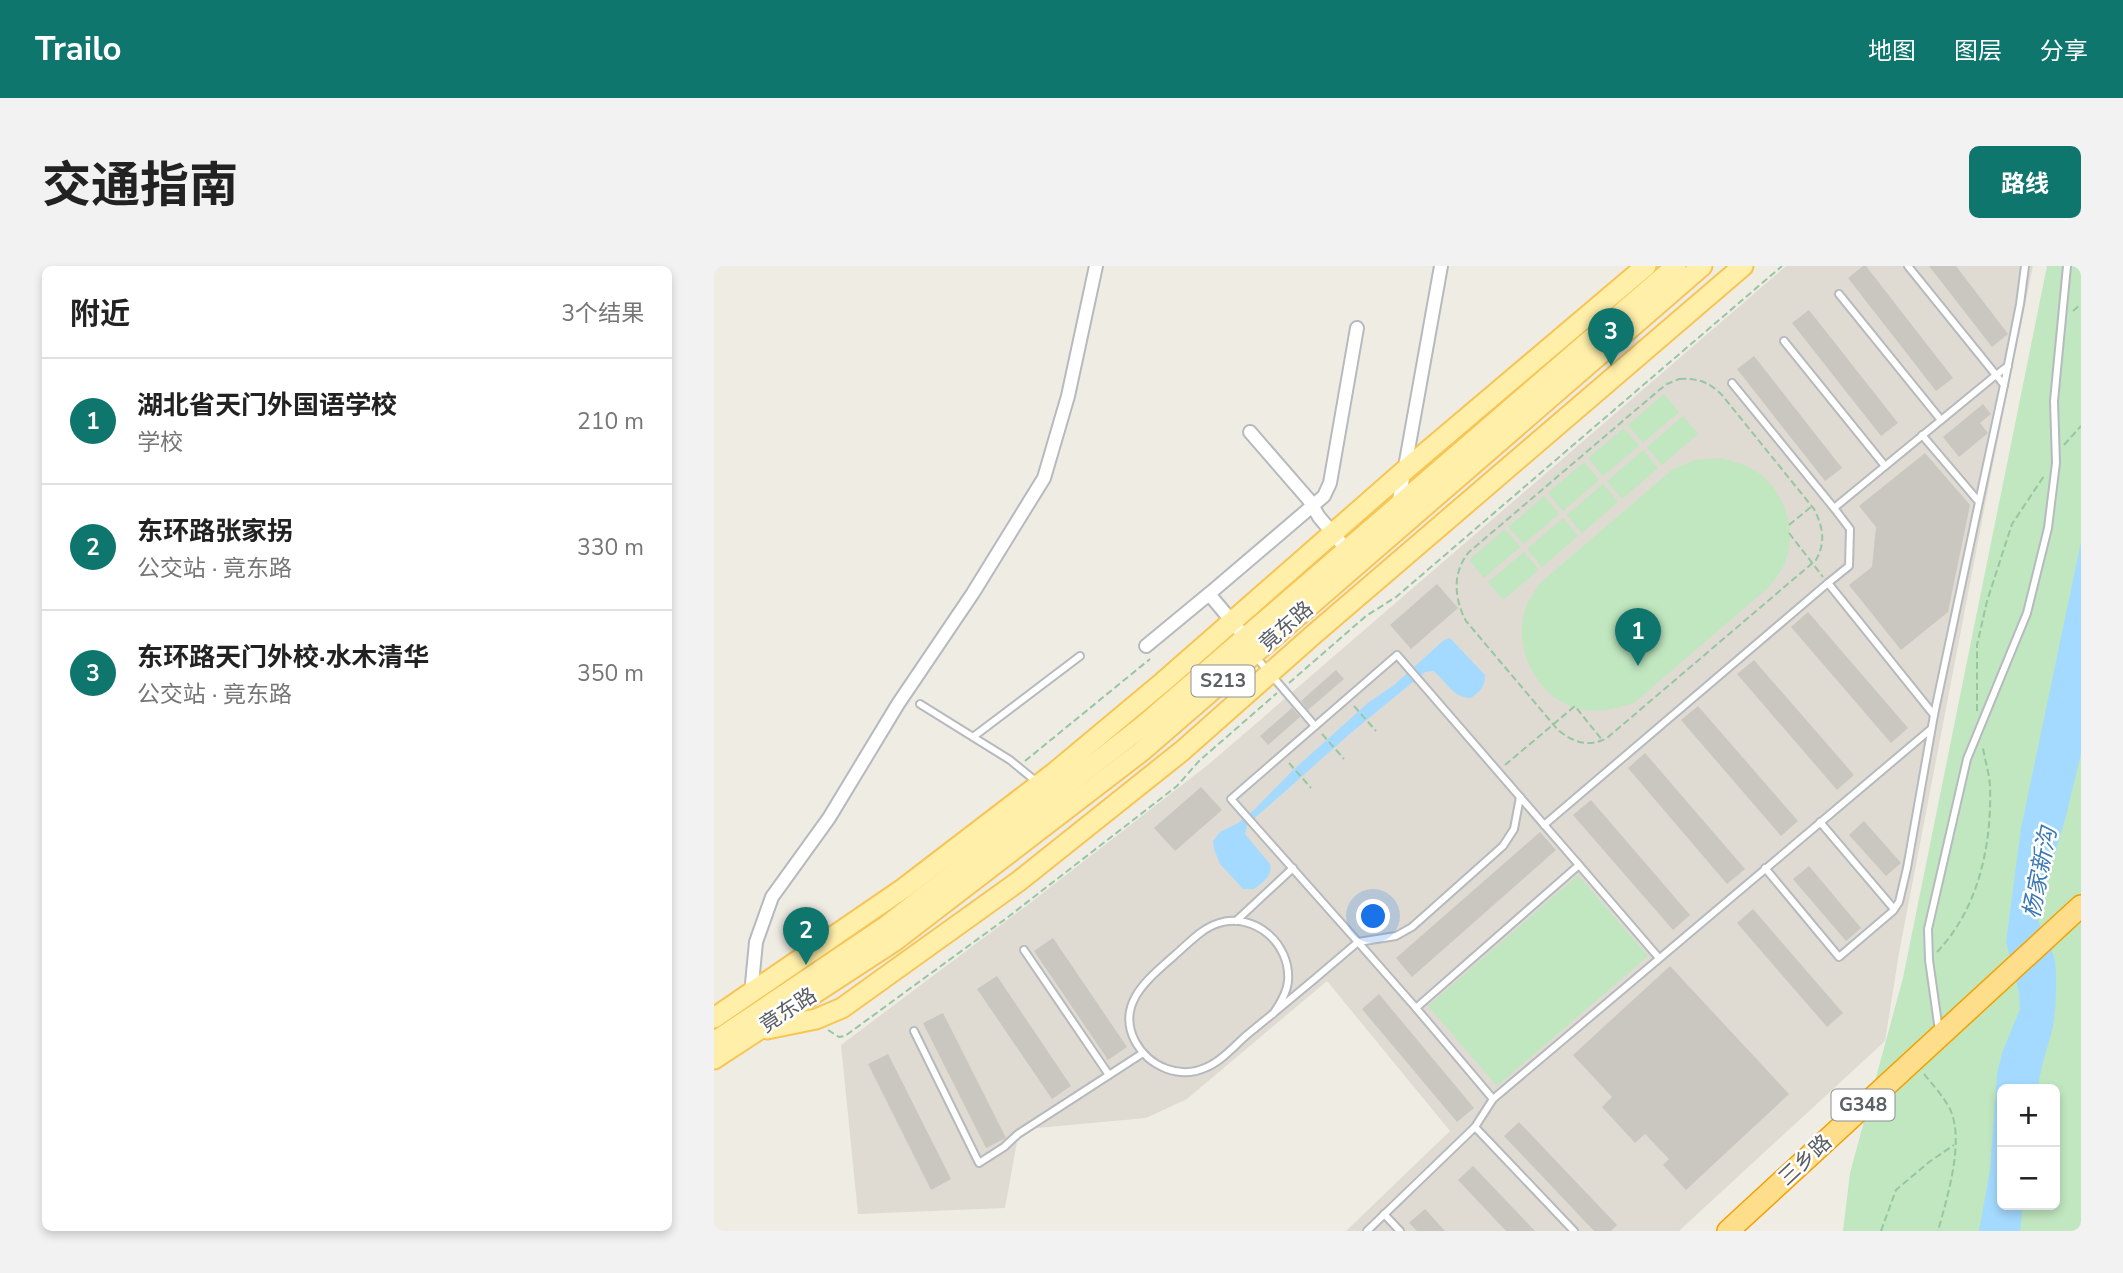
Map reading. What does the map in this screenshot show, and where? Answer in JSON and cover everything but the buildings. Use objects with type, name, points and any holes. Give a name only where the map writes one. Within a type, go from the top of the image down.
[{"type":"highway","name":"G348","points":[[1941,1033],[2081,906]]},
{"type":"highway","name":"三乡路","points":[[1728,1231],[1941,1033]]},
{"type":"main road","points":[[714,1018],[1045,791],[1404,471],[1646,266]]},
{"type":"main road","name":"竟东路","points":[[714,1042],[752,1025],[896,940],[1142,751],[1347,550],[1403,513],[1676,266]]},
{"type":"main road","name":"竟东路","points":[[714,1059],[752,1025],[885,927],[1045,791],[1143,725],[1249,646],[1403,513],[1702,266]]},
{"type":"main road","points":[[752,1025],[812,1020],[827,1015],[857,998],[1019,881],[1182,751],[1269,673],[1743,266]]},
{"type":"street","points":[[752,1025],[751,993],[756,942],[772,897],[829,818],[898,704],[974,593],[1044,478],[1068,396],[1096,266]]},
{"type":"street","points":[[1403,513],[1404,471],[1441,266]]},
{"type":"street","points":[[1146,646],[1324,496],[1330,484],[1357,328]]},
{"type":"street","points":[[1250,432],[1347,550]]},
{"type":"street","points":[[1209,594],[1249,646]]},
{"type":"lane","points":[[1908,266],[2004,385]]},
{"type":"lane","points":[[1765,868],[1839,957],[1899,902],[1931,729],[2008,366],[2025,266]]},
{"type":"lane","points":[[1941,1033],[1929,960],[1928,929],[1967,759],[2027,613],[2048,528],[2056,459],[2054,401],[2067,266]]},
{"type":"lane","points":[[1839,294],[1941,420]]},
{"type":"lane","points":[[1784,341],[1885,466]]},
{"type":"lane","points":[[1834,508],[2008,366]]},
{"type":"lane","points":[[1544,825],[1849,566],[1850,528],[1732,383]]},
{"type":"lane","points":[[1922,435],[1979,502]]},
{"type":"lane","points":[[1828,583],[1934,715]]},
{"type":"lane","points":[[1249,646],[1315,726]]},
{"type":"lane","points":[[1493,1098],[1231,799],[1396,655],[1659,958]]},
{"type":"lane","points":[[973,737],[1080,656]]},
{"type":"lane","points":[[920,704],[1010,760],[1045,791]]},
{"type":"lane","points":[[1367,1231],[1475,1126],[1493,1098],[1931,729]]},
{"type":"lane","points":[[1273,1014],[1283,999],[1288,982],[1287,964],[1281,947],[1269,933],[1254,924],[1236,921],[1219,923],[1202,931],[1140,986],[1132,1002],[1130,1020],[1133,1038],[1143,1054],[1157,1065],[1173,1072],[1191,1072],[1208,1067],[1273,1014],[1358,942],[1405,933],[1433,909],[1509,838],[1517,820],[1520,797]]},
{"type":"lane","points":[[1820,822],[1894,909]]},
{"type":"lane","points":[[1416,1008],[1579,865]]},
{"type":"lane","points":[[1236,921],[1293,868]]},
{"type":"lane","points":[[1024,950],[1109,1075]]},
{"type":"lane","points":[[914,1031],[979,1163],[1018,1134],[1143,1054]]},
{"type":"lane","points":[[1475,1126],[1574,1231]]},
{"type":"lane","points":[[1384,1214],[1400,1231]]},
{"type":"path","points":[[812,1020],[839,1037],[850,1033],[1008,917],[1177,786],[1199,761],[1348,630],[1389,603],[1782,266]]},
{"type":"path","points":[[1679,379],[1702,381],[1712,385],[1812,507],[1823,529],[1820,553],[1812,563],[1597,743],[1577,742],[1568,738],[1553,724],[1466,621],[1460,610],[1457,595],[1459,568],[1469,552],[1658,391],[1679,379]]},
{"type":"path","points":[[2056,459],[2067,441],[2081,426]]},
{"type":"path","points":[[1789,525],[1812,507]]},
{"type":"path","points":[[1789,533],[1828,583]]},
{"type":"path","points":[[1347,698],[1376,731]]},
{"type":"path","points":[[1497,771],[1574,706],[1603,740]]},
{"type":"path","points":[[1315,726],[1344,760]]},
{"type":"path","points":[[1282,755],[1311,788]]},
{"type":"path","points":[[1911,1061],[1937,1088],[1950,1110],[1956,1134],[1948,1191],[1938,1231]]},
{"type":"path","points":[[1881,1231],[1896,1190],[1928,1162],[1955,1144]]},
{"type":"shaded area","points":[[1786,266],[2033,266],[1899,953],[1885,1041],[1679,1231],[1346,1231],[1450,1131],[1327,981],[1187,1099],[1146,1118],[1037,1128],[1018,1136],[1005,1208],[858,1214],[841,1045],[1209,764]]},
{"type":"green space","points":[[2047,266],[2081,266],[2081,1231],[1843,1231],[1850,1173],[1903,978]]},
{"type":"green space","points":[[1664,394],[1679,412],[1643,443],[1628,425]]},
{"type":"green space","points":[[1683,416],[1698,434],[1662,465],[1647,447]]},
{"type":"green space","points":[[1624,428],[1639,446],[1603,476],[1588,458]]},
{"type":"green space","points":[[1643,450],[1658,468],[1622,499],[1607,481]]},
{"type":"green space","points":[[1720,458],[1755,470],[1780,497],[1790,533],[1787,558],[1782,569],[1769,587],[1634,703],[1610,709],[1586,710],[1569,706],[1555,697],[1542,686],[1533,672],[1522,640],[1526,607],[1540,583],[1673,469],[1696,460]]},
{"type":"green space","points":[[1584,462],[1599,480],[1563,511],[1548,493]]},
{"type":"green space","points":[[1603,484],[1618,502],[1582,533],[1567,515]]},
{"type":"green space","points":[[1544,496],[1559,514],[1524,544],[1508,527]]},
{"type":"green space","points":[[1563,518],[1578,536],[1542,567],[1527,549]]},
{"type":"green space","points":[[1505,529],[1520,547],[1484,578],[1469,560]]},
{"type":"green space","points":[[1524,552],[1539,570],[1503,600],[1488,582]]},
{"type":"green space","points":[[1578,875],[1648,956],[1497,1086],[1428,1006]]},
{"type":"water","name":"杨家新沟","points":[[2081,542],[2081,754],[2037,915],[2055,961],[2054,1020],[2039,1084],[1997,1084],[1997,1210],[2022,1210],[2020,1231],[1979,1231],[1990,1170],[1997,1074],[2002,1053],[2020,1009],[2019,993],[2006,942],[2021,828]]},
{"type":"water","points":[[1450,638],[1485,675],[1479,691],[1471,698],[1464,697],[1454,692],[1433,671],[1425,672],[1352,732],[1247,825],[1245,834],[1271,868],[1266,878],[1254,889],[1243,889],[1220,864],[1213,841],[1220,832],[1238,823],[1255,809],[1292,771],[1369,702],[1394,685],[1444,640]]},
{"type":"place","name":"东环路天门外校·水木清华","points":[[1611,366]]},
{"type":"place","name":"湖北省天门外国语学校","points":[[1638,666]]},
{"type":"place","name":"东环路张家拐","points":[[806,965]]}]
